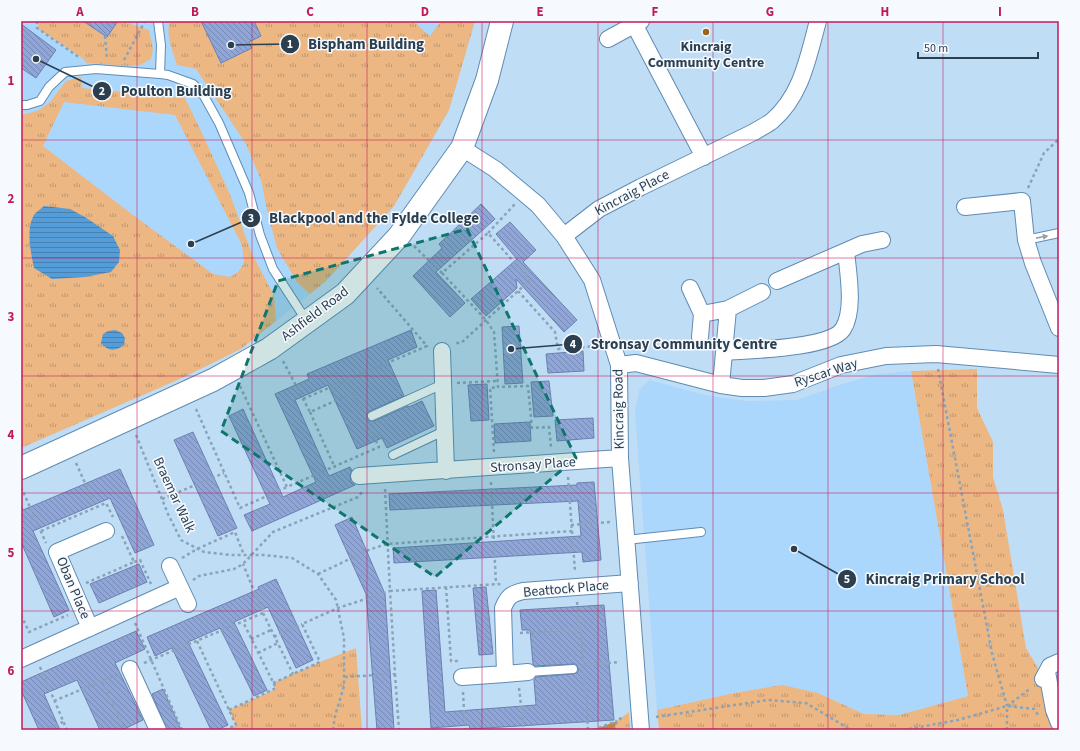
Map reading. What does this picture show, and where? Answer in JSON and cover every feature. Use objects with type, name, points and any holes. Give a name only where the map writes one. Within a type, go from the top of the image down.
[{"type":"street","name":"Ashfield Road","points":[[21,468],[188,392],[232,369],[275,345],[345,294],[401,233],[462,148],[487,80],[502,21]]},
{"type":"street","name":"Kincraig Place","points":[[564,236],[599,209],[704,157],[771,121],[790,102],[797,89],[808,60],[818,21]]},
{"type":"street","points":[[608,39],[637,23],[704,157]]},
{"type":"street","name":"Kincraig Road","points":[[462,148],[495,170],[538,205],[564,236],[592,280],[613,345],[619,365],[620,458],[640,725]]},
{"type":"street","points":[[965,207],[1022,201],[1026,240],[1033,263],[1059,328]]},
{"type":"street","points":[[778,281],[862,244],[882,240]]},
{"type":"street","points":[[725,352],[795,347],[833,338],[842,330],[847,319],[850,292],[846,251]]},
{"type":"street","points":[[690,288],[702,314],[700,336]]},
{"type":"street","points":[[702,314],[728,309],[762,292]]},
{"type":"street","points":[[721,385],[728,309]]},
{"type":"street","points":[[439,346],[443,384],[446,471]]},
{"type":"street","name":"Ryscar Way","points":[[619,365],[636,363],[721,385],[742,388],[771,387],[793,384],[841,365],[886,356],[936,354],[1059,365]]},
{"type":"street","name":"Stronsay Place","points":[[359,476],[620,458]]},
{"type":"street","name":"Oban Place","points":[[90,628],[57,552],[106,531]]},
{"type":"street","points":[[170,566],[188,604]]},
{"type":"street","name":"Beattock Place","points":[[517,673],[503,634],[503,608],[506,600],[512,594],[523,591],[630,583]]},
{"type":"street","name":"Oban Place","points":[[28,656],[180,587]]},
{"type":"street","points":[[1049,667],[1054,710],[1059,722]]},
{"type":"street","points":[[130,669],[158,730]]},
{"type":"street","points":[[462,677],[517,673]]},
{"type":"lane","points":[[158,21],[161,45],[160,74]]},
{"type":"lane","points":[[21,105],[27,105],[40,101],[49,87],[65,72],[96,69],[160,74],[168,75],[193,84],[204,96],[219,123],[249,193],[260,236],[273,269],[306,321]]},
{"type":"lane","points":[[1026,240],[1059,233]]},
{"type":"lane","points":[[369,418],[443,384]]},
{"type":"lane","points":[[393,455],[444,431]]},
{"type":"lane","points":[[626,540],[701,532]]},
{"type":"lane","points":[[517,673],[573,670]]},
{"type":"path","points":[[37,21],[37,28],[96,69]]},
{"type":"path","points":[[118,71],[145,21]]},
{"type":"path","points":[[105,36],[108,70]]},
{"type":"path","points":[[1022,201],[1044,153],[1059,139]]},
{"type":"path","points":[[442,273],[488,233],[525,194]]},
{"type":"path","points":[[401,233],[442,273],[486,320],[494,332],[498,387]]},
{"type":"path","points":[[303,398],[439,346],[461,343],[530,280],[488,233]]},
{"type":"path","points":[[364,273],[439,346]]},
{"type":"path","points":[[518,291],[555,332],[558,348],[613,345]]},
{"type":"path","points":[[275,345],[310,412],[335,468]]},
{"type":"path","points":[[936,354],[992,653],[1007,706],[1007,730]]},
{"type":"path","points":[[232,369],[287,488]]},
{"type":"path","points":[[443,384],[497,381]]},
{"type":"path","points":[[496,584],[493,536],[490,388],[528,386],[532,428],[549,427],[560,463],[571,525],[588,730]]},
{"type":"path","points":[[188,392],[240,508],[335,468],[379,447],[369,418]]},
{"type":"path","points":[[310,412],[353,393],[363,413]]},
{"type":"path","name":"Braemar Walk","points":[[129,419],[162,499],[181,540],[204,552],[292,558],[318,574],[336,600],[344,638],[344,686],[334,716],[333,730]]},
{"type":"path","points":[[68,447],[96,507]]},
{"type":"path","points":[[162,499],[224,473]]},
{"type":"path","points":[[380,475],[387,544],[399,730]]},
{"type":"path","points":[[180,587],[200,576],[234,569],[243,564],[273,532],[358,497],[380,475]]},
{"type":"path","points":[[21,486],[47,545]]},
{"type":"path","points":[[571,525],[625,521]]},
{"type":"path","points":[[318,574],[387,544],[572,531]]},
{"type":"path","points":[[170,566],[197,549],[235,532],[244,555]]},
{"type":"path","points":[[134,562],[140,560],[157,597]]},
{"type":"path","points":[[243,564],[263,613],[292,674]]},
{"type":"path","points":[[274,637],[338,608],[390,591],[499,584],[510,596]]},
{"type":"path","points":[[446,587],[451,661],[461,661],[465,730]]},
{"type":"path","points":[[129,610],[182,730]]},
{"type":"path","points":[[54,701],[263,613]]},
{"type":"path","points":[[21,615],[29,632],[69,614]]},
{"type":"path","points":[[229,710],[276,688],[243,622]]},
{"type":"path","points":[[273,683],[320,662],[302,624]]},
{"type":"path","points":[[503,634],[580,629]]},
{"type":"path","points":[[251,639],[271,630]]},
{"type":"path","points":[[197,641],[236,725],[225,730]]},
{"type":"path","points":[[258,653],[278,643]]},
{"type":"path","points":[[28,656],[54,701],[67,730]]},
{"type":"path","points":[[583,665],[635,661]]},
{"type":"path","points":[[1007,706],[1049,667]]},
{"type":"path","points":[[517,673],[524,730]]},
{"type":"path","points":[[344,677],[395,674]]},
{"type":"path","points":[[102,681],[125,730]]},
{"type":"path","points":[[640,725],[768,700],[806,703],[851,730]]},
{"type":"path","points":[[903,730],[958,720],[1007,706],[1034,709],[1041,720]]},
{"type":"path","points":[[593,730],[617,721]]},
{"type":"path","points":[[44,730],[63,722]]},
{"type":"highlighted area","points":[[467,229],[576,458],[435,577],[221,431],[278,281]]},
{"type":"shaded area","points":[[21,21],[475,21],[449,110],[394,206],[326,281],[241,349],[182,378],[21,448]]},
{"type":"shaded area","points":[[44,206],[70,209],[85,217],[113,236],[120,250],[119,262],[111,272],[85,277],[52,279],[34,268],[29,235],[30,228],[34,216]]},
{"type":"shaded area","points":[[115,330],[122,333],[125,338],[124,345],[112,350],[106,348],[101,343],[103,334],[108,331]]},
{"type":"shaded area","points":[[911,371],[968,696],[899,715],[864,714],[818,693],[734,693],[657,710],[635,413],[639,390],[649,380],[705,395],[746,401],[797,400],[836,386],[877,374]]},
{"type":"green space","points":[[40,21],[83,21],[105,36],[105,39],[118,21],[149,30],[153,48],[151,59],[140,65],[130,66],[87,63],[81,57],[37,28]]},
{"type":"green space","points":[[170,21],[201,21],[221,63],[252,48],[249,42],[261,36],[254,21],[413,21],[430,36],[441,21],[475,21],[449,110],[394,206],[326,281],[310,294],[297,282],[277,248],[261,180],[246,144],[196,69],[177,65],[168,32]]},
{"type":"green space","points":[[81,77],[82,88],[185,98],[231,197],[252,254],[274,295],[276,321],[241,349],[182,378],[21,448],[21,114],[39,110],[50,102],[66,81]],"holes":[[[64,102],[175,115],[242,245],[244,263],[238,272],[230,277],[213,274],[43,146]]]},
{"type":"green space","points":[[977,369],[977,408],[993,442],[993,477],[1003,510],[1026,648],[1043,679],[1058,730],[659,730],[657,710],[734,693],[782,685],[818,693],[864,714],[899,715],[968,696],[911,371]]},
{"type":"green space","points":[[356,648],[362,730],[225,730],[236,725],[229,710],[276,689],[273,683]]},
{"type":"green space","points":[[629,712],[630,730],[614,730],[617,721]]},
{"type":"green space","points":[[617,721],[614,730],[593,730]]},
{"type":"building","points":[[83,21],[118,21],[107,37]]},
{"type":"building","points":[[201,21],[254,21],[261,36],[249,42],[252,48],[221,63]]},
{"type":"building","points":[[21,24],[56,50],[36,78],[21,68]]},
{"type":"building","points":[[481,204],[495,219],[436,272],[465,303],[450,317],[413,276],[442,248],[439,244]]},
{"type":"building","points":[[510,222],[536,250],[523,262],[577,320],[564,332],[516,279],[517,288],[486,316],[471,299],[517,259],[496,234]]},
{"type":"building","points":[[519,326],[523,383],[505,384],[502,327]]},
{"type":"building","points":[[411,330],[417,347],[388,360],[404,396],[370,411],[367,413],[367,418],[369,421],[374,421],[422,401],[434,426],[387,448],[382,438],[357,449],[328,385],[295,400],[329,476],[350,467],[352,471],[350,477],[351,482],[355,485],[252,531],[244,515],[270,504],[229,416],[243,409],[283,497],[316,482],[275,394],[309,379],[307,374]]},
{"type":"building","points":[[583,351],[584,371],[548,373],[546,354]]},
{"type":"building","points":[[549,381],[553,416],[534,417],[531,382]]},
{"type":"building","points":[[487,384],[489,420],[471,421],[468,385]]},
{"type":"building","points":[[593,418],[594,438],[557,441],[555,420]]},
{"type":"building","points":[[530,422],[531,441],[495,443],[494,424]]},
{"type":"building","points":[[193,432],[237,528],[218,536],[174,440]]},
{"type":"building","points":[[120,469],[154,545],[135,553],[110,498],[33,531],[69,610],[54,617],[21,542],[21,505],[23,510]]},
{"type":"building","points":[[594,482],[601,560],[583,562],[582,552],[394,563],[393,548],[581,536],[578,501],[390,510],[389,494],[577,485],[577,483]]},
{"type":"building","points":[[352,517],[385,594],[394,730],[377,730],[366,594],[335,525]]},
{"type":"building","points":[[139,564],[147,582],[99,603],[90,584]]},
{"type":"building","points":[[276,579],[313,660],[296,668],[268,607],[234,622],[267,690],[254,696],[220,628],[188,642],[228,725],[217,730],[211,730],[172,648],[155,656],[147,637],[259,589],[258,587]]},
{"type":"building","points":[[486,587],[493,654],[479,655],[473,588]]},
{"type":"building","points":[[436,590],[445,712],[536,705],[534,680],[536,677],[573,674],[578,672],[578,668],[576,664],[535,666],[533,664],[530,630],[522,630],[520,610],[604,605],[614,720],[470,729],[469,725],[431,728],[422,591]]},
{"type":"building","points":[[136,631],[145,649],[115,663],[143,720],[122,730],[100,730],[77,680],[44,694],[60,730],[39,730],[21,690],[21,682]]},
{"type":"building","points":[[163,689],[181,730],[167,730],[152,694]]},
{"type":"place","name":"Kincraig Community Centre","points":[[706,32]]},
{"type":"place","name":"Bispham Building","points":[[231,45]]},
{"type":"place","name":"Poulton Building","points":[[36,59]]},
{"type":"place","name":"Blackpool and the Fylde College","points":[[191,244]]},
{"type":"place","name":"Stronsay Community Centre","points":[[511,349]]},
{"type":"place","name":"Kincraig Primary School","points":[[794,549]]}]
